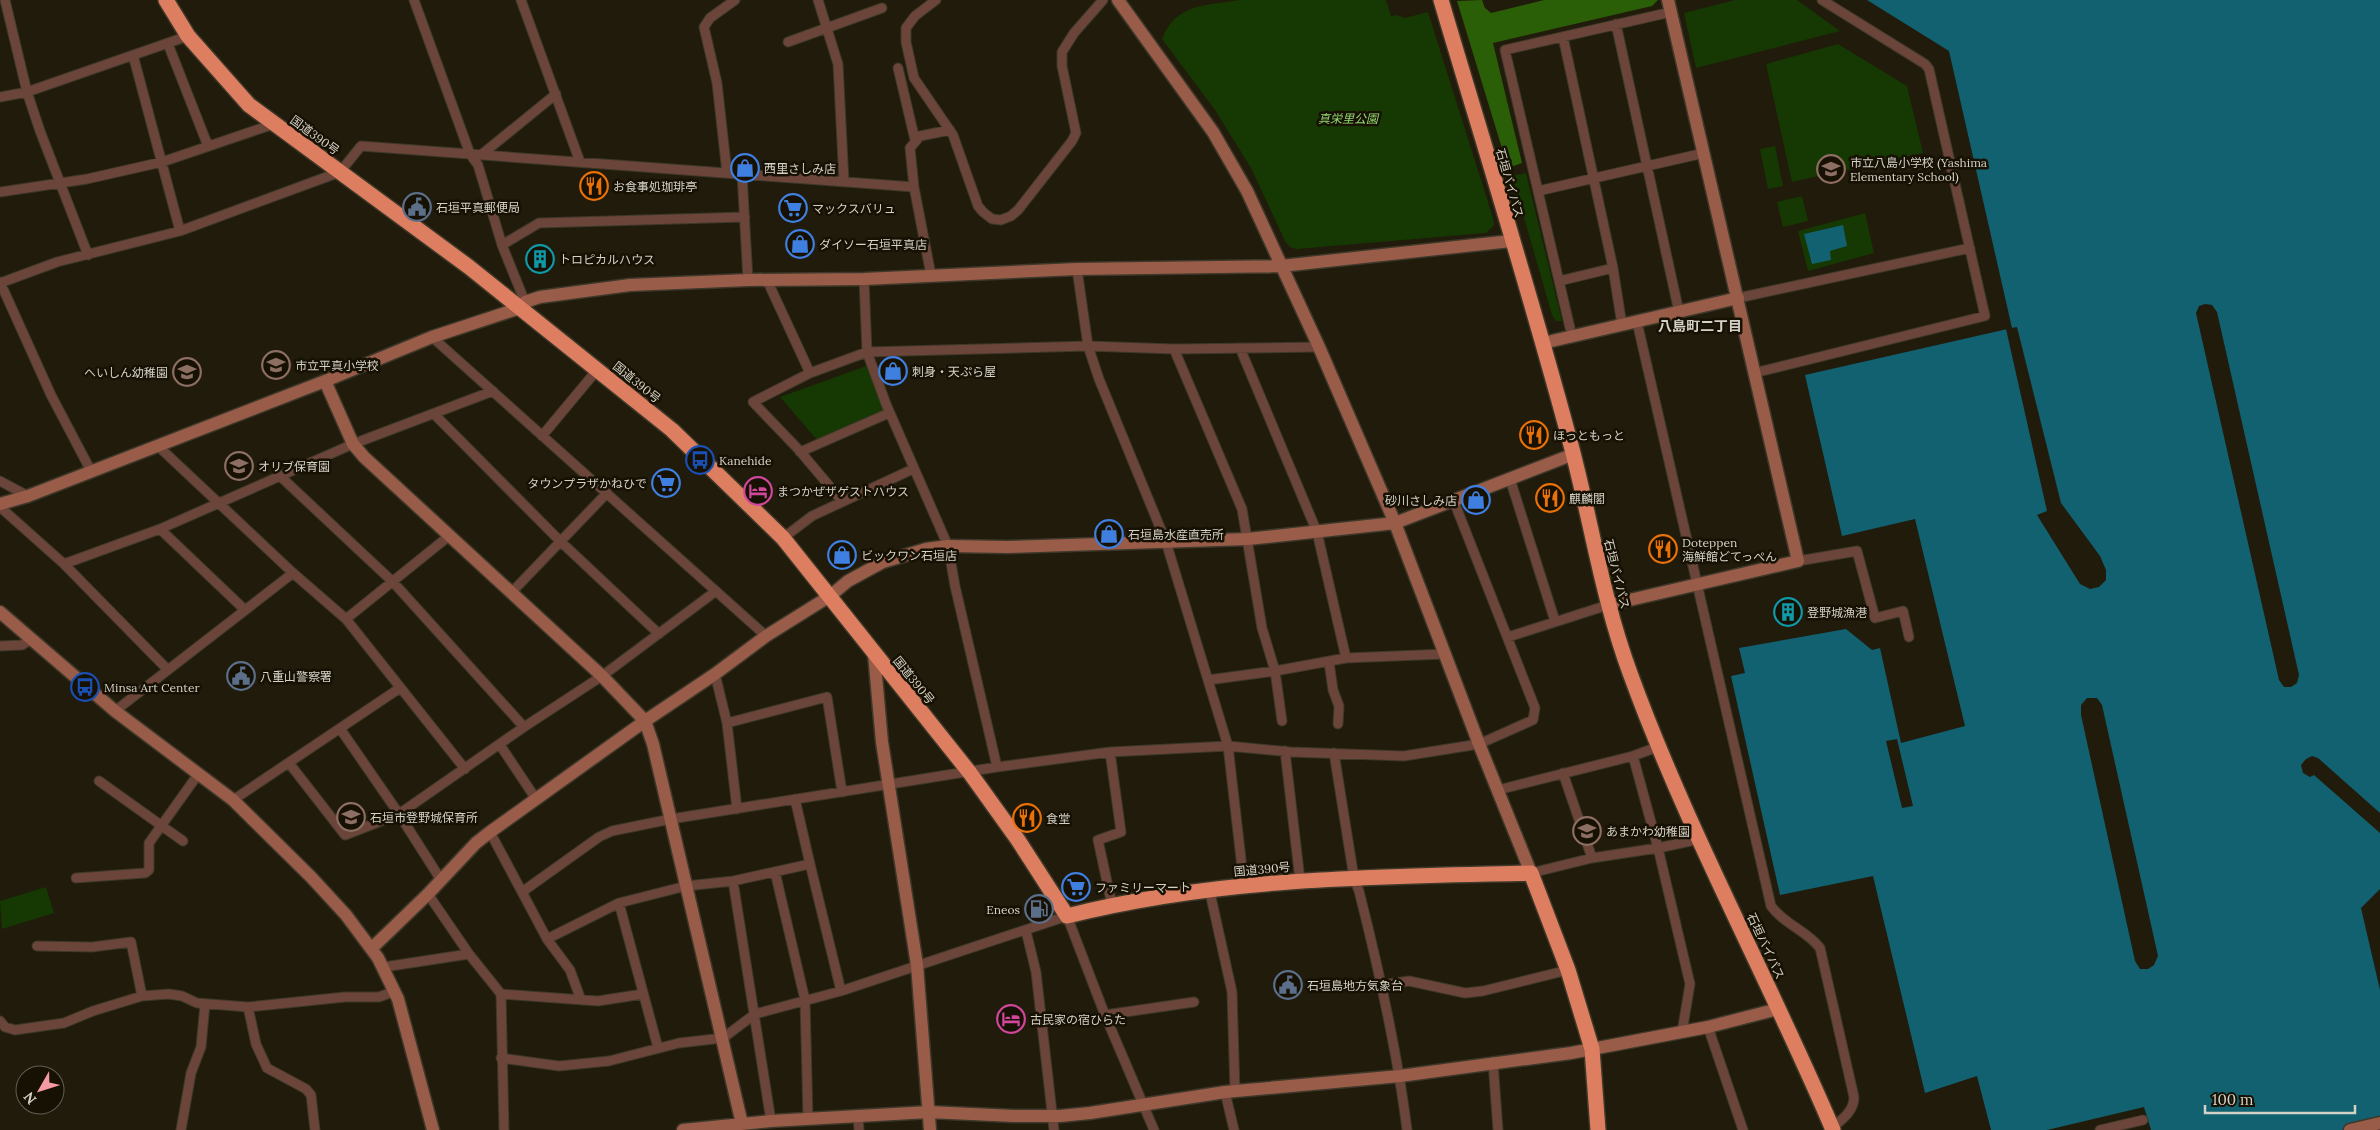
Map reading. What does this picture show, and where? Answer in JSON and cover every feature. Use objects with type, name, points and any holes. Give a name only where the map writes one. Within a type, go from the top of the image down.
[{"type":"highway","name":"国道390号","points":[[166,0],[188,36],[249,106],[522,305],[597,370],[672,430],[783,538],[970,773],[1018,840],[1067,916],[1112,905],[1209,888],[1300,880],[1531,873]]},
{"type":"highway","name":"石垣バイパス","points":[[1441,0],[1574,454],[1608,606],[1630,673],[1700,839],[1832,1129]]},
{"type":"highway","points":[[1531,873],[1568,970],[1592,1049],[1598,1130]]},
{"type":"street","points":[[5,0],[27,92],[59,183],[88,255]]},
{"type":"street","points":[[414,0],[470,154],[478,166],[522,305]]},
{"type":"street","points":[[521,0],[580,162]]},
{"type":"street","points":[[727,173],[716,83],[704,27],[710,18],[735,0]]},
{"type":"street","points":[[818,0],[838,64],[844,182]]},
{"type":"street","points":[[936,0],[915,16],[906,28],[905,34],[914,78],[950,130],[963,159],[978,206],[992,219],[1000,220],[1011,216],[1072,141],[1076,133],[1062,66],[1062,52],[1074,33],[1103,0]]},
{"type":"street","points":[[1118,0],[1218,140],[1247,191],[1319,346],[1395,523],[1479,744],[1531,873],[1592,858],[1658,848],[1700,839]]},
{"type":"street","points":[[1754,373],[1985,316],[1929,69],[1925,64],[1822,0]]},
{"type":"street","points":[[1570,328],[1505,50],[1616,24],[1670,6],[1798,561]]},
{"type":"street","points":[[788,42],[882,8]]},
{"type":"street","points":[[1616,24],[1679,312]]},
{"type":"street","points":[[0,97],[27,92],[188,36]]},
{"type":"street","points":[[1563,37],[1613,268],[1622,325]]},
{"type":"street","points":[[168,44],[208,146]]},
{"type":"street","points":[[132,55],[180,231]]},
{"type":"street","points":[[898,68],[915,140]]},
{"type":"street","points":[[481,155],[556,94]]},
{"type":"street","points":[[0,192],[59,183],[162,162],[274,124]]},
{"type":"street","points":[[931,275],[914,187],[910,148],[915,140],[925,134],[950,130]]},
{"type":"street","points":[[91,471],[51,395],[0,283],[57,262],[180,231],[340,172],[361,146],[914,187]]},
{"type":"street","points":[[1538,190],[1704,153]]},
{"type":"street","points":[[742,174],[748,280]]},
{"type":"street","points":[[502,245],[539,223],[744,217]]},
{"type":"street","points":[[167,668],[64,564],[0,505],[28,496],[325,381],[432,336],[540,297],[630,285],[748,280],[864,279],[1077,269],[1281,266],[1511,242]]},
{"type":"street","points":[[1543,344],[1738,298],[1970,248]]},
{"type":"street","points":[[1559,281],[1613,268]]},
{"type":"street","points":[[1077,269],[1088,346],[1099,379],[1166,542],[1228,746],[1244,885]]},
{"type":"street","points":[[864,279],[867,352],[889,412],[948,546],[955,586],[997,767]]},
{"type":"street","points":[[767,280],[810,373]]},
{"type":"street","points":[[1637,322],[1771,906],[1780,918],[1812,938],[1820,948],[1854,1097],[1854,1106],[1832,1129]]},
{"type":"street","points":[[432,336],[766,636]]},
{"type":"street","points":[[842,501],[800,452],[753,402],[810,373],[867,352],[1088,346],[1174,349],[1319,346]]},
{"type":"street","points":[[1240,348],[1317,532],[1346,658]]},
{"type":"street","points":[[1174,349],[1242,509],[1262,628],[1275,671],[1282,721]]},
{"type":"street","points":[[542,436],[597,370]]},
{"type":"street","points":[[325,381],[353,444],[364,457],[602,676],[645,721],[654,744],[742,1127]]},
{"type":"street","points":[[64,564],[160,529],[353,444],[492,391]]},
{"type":"street","points":[[800,452],[889,412]]},
{"type":"street","points":[[434,414],[560,541],[659,634]]},
{"type":"street","points":[[158,446],[293,573],[346,619],[465,769]]},
{"type":"street","points":[[372,948],[428,894],[476,843],[490,832],[766,636],[830,596],[848,581],[884,562],[948,546],[1007,547],[1248,539],[1395,523],[1453,499],[1574,454]]},
{"type":"street","points":[[783,538],[812,516],[913,469]]},
{"type":"street","points":[[281,477],[394,582],[524,727]]},
{"type":"street","points":[[1510,478],[1555,620]]},
{"type":"street","points":[[0,481],[28,496]]},
{"type":"street","points":[[512,592],[607,493]]},
{"type":"street","points":[[522,892],[599,837],[612,831],[671,819],[888,784],[970,773],[997,767],[1110,752],[1228,746],[1285,751],[1404,756],[1479,744],[1533,720],[1535,708],[1453,499]]},
{"type":"street","points":[[160,529],[245,610]]},
{"type":"street","points":[[346,619],[394,582],[448,536]]},
{"type":"street","points":[[1508,637],[1555,620],[1696,584],[1798,561],[1857,551],[1875,618],[1903,610],[1909,637]]},
{"type":"street","points":[[115,711],[167,668],[293,573]]},
{"type":"street","points":[[288,763],[345,835],[399,814],[524,727],[602,676],[716,591]]},
{"type":"street","points":[[0,612],[30,640],[115,711],[233,800],[312,877],[372,948],[384,967],[395,991],[433,1130]]},
{"type":"street","points":[[0,646],[22,645],[30,640]]},
{"type":"street","points":[[874,654],[888,784],[917,965],[930,1130]]},
{"type":"street","points":[[1208,680],[1275,671],[1346,658],[1445,654]]},
{"type":"street","points":[[1329,662],[1333,690],[1339,706],[1338,724]]},
{"type":"street","points":[[715,674],[726,723],[737,809]]},
{"type":"street","points":[[233,800],[400,688]]},
{"type":"street","points":[[726,723],[827,697],[842,792]]},
{"type":"street","points":[[340,730],[399,814],[440,880]]},
{"type":"street","points":[[500,745],[536,799]]},
{"type":"street","points":[[1498,790],[1632,756],[1660,746]]},
{"type":"street","points":[[1285,751],[1300,880]]},
{"type":"street","points":[[1110,752],[1121,832],[1098,840],[1112,905]]},
{"type":"street","points":[[1334,753],[1354,878],[1359,891],[1382,985],[1400,1076],[1406,1130]]},
{"type":"street","points":[[1632,756],[1658,848],[1690,984],[1682,1032]]},
{"type":"street","points":[[76,878],[145,874],[149,870],[149,843],[199,773]]},
{"type":"street","points":[[1563,773],[1592,858]]},
{"type":"street","points":[[99,780],[183,841]]},
{"type":"street","points":[[795,799],[841,991]]},
{"type":"street","points":[[490,832],[547,939],[570,970],[581,1000]]},
{"type":"street","points":[[547,939],[619,903],[686,886],[733,881],[810,864]]},
{"type":"street","points":[[775,872],[804,1000],[808,1118]]},
{"type":"street","points":[[733,881],[771,1121]]},
{"type":"street","points":[[1209,888],[1232,992],[1230,1092],[1234,1130]]},
{"type":"street","points":[[428,894],[469,954],[501,994],[504,1130]]},
{"type":"street","points":[[619,903],[658,1048]]},
{"type":"street","points":[[501,1058],[559,1066],[609,1061],[658,1048],[722,1038],[755,1014],[841,991],[1067,916],[1104,1015],[1145,1105],[1154,1130]]},
{"type":"street","points":[[1026,931],[1036,972],[1054,1130]]},
{"type":"street","points":[[38,946],[92,947],[131,942],[142,996]]},
{"type":"street","points":[[384,967],[469,954]]},
{"type":"street","points":[[1382,985],[1409,981],[1465,992],[1483,991],[1568,970]]},
{"type":"street","points":[[0,1021],[5,1027],[15,1030],[64,1023],[93,1011],[142,996],[169,994],[205,1004],[248,1007],[345,997],[379,996],[395,991]]},
{"type":"street","points":[[501,994],[598,1001],[643,994]]},
{"type":"street","points":[[1104,1015],[1194,1002]]},
{"type":"street","points":[[181,1130],[191,1073],[201,1047],[205,1004]]},
{"type":"street","points":[[248,1007],[256,1044],[267,1068],[306,1089],[311,1095],[315,1130]]},
{"type":"street","points":[[683,1130],[742,1127],[771,1121],[808,1118],[929,1112],[1052,1116],[1145,1105],[1230,1092],[1400,1076],[1592,1049],[1708,1027],[1778,1009]]},
{"type":"street","points":[[1708,1027],[1743,1130]]},
{"type":"street","points":[[1493,1062],[1498,1130]]},
{"type":"street","points":[[858,1115],[859,1130]]},
{"type":"street","points":[[2100,1130],[2143,1120]]},
{"type":"street","points":[[2350,1130],[2380,1123]]},
{"type":"green space","name":"真栄里公園","points":[[1239,0],[1386,0],[1391,16],[1396,15],[1405,18],[1428,12],[1494,225],[1486,233],[1296,249],[1290,247],[1285,241],[1251,168],[1215,110],[1162,39],[1168,27],[1184,12],[1203,5]]},
{"type":"green space","points":[[1482,0],[1485,8],[1491,13],[1544,0],[1658,0],[1652,6],[1493,43],[1522,163],[1508,168],[1457,1]]},
{"type":"green space","points":[[1735,0],[1797,0],[1840,31],[1696,68],[1684,13]]},
{"type":"green space","points":[[1838,44],[1907,86],[1923,153],[1792,182],[1766,64]]},
{"type":"green space","points":[[1775,146],[1783,186],[1768,189],[1760,149]]},
{"type":"green space","points":[[1526,173],[1562,321],[1556,321],[1552,315],[1512,176]]},
{"type":"green space","points":[[1802,196],[1808,221],[1783,227],[1777,202]]},
{"type":"green space","points":[[1865,213],[1874,253],[1808,271],[1798,231]]},
{"type":"green space","points":[[869,365],[886,411],[818,441],[780,397]]},
{"type":"green space","points":[[46,887],[54,913],[2,929],[0,901]]},
{"type":"water","points":[[1867,0],[2380,0],[2380,889],[2361,908],[2380,990],[2380,1130],[2151,1130],[2144,1107],[2047,1130],[1991,1130],[1977,1076],[1925,1093],[1873,876],[1780,895],[1731,676],[1745,673],[1739,648],[1846,629],[1872,650],[1880,648],[1901,743],[1965,726],[1915,519],[1842,536],[1805,375],[2012,328],[1949,51]]},
{"type":"water","points":[[1843,225],[1847,246],[1830,251],[1831,260],[1812,264],[1804,234]]},
{"type":"pier","points":[[2205,304],[2212,305],[2217,312],[2299,675],[2297,683],[2291,687],[2284,687],[2279,680],[2196,313],[2199,306]]},
{"type":"pier","points":[[2017,327],[2061,503],[2100,556],[2106,570],[2106,580],[2099,587],[2090,589],[2080,584],[2037,515],[2047,511],[2006,329]]},
{"type":"pier","points":[[2087,698],[2097,698],[2102,705],[2158,956],[2154,965],[2148,969],[2140,969],[2135,961],[2081,715],[2081,705]]},
{"type":"pier","points":[[1897,739],[1913,806],[1902,808],[1886,741]]},
{"type":"pier","points":[[2312,756],[2318,758],[2380,813],[2380,833],[2314,775],[2310,777],[2303,773],[2301,765]]},
{"type":"place","name":"西里さしみ店","points":[[745,168]]},
{"type":"place","name":"市立八島小学校 (Yashima Elementary School)","points":[[1831,169]]},
{"type":"place","name":"お食事処珈琲亭","points":[[594,186]]},
{"type":"place","name":"石垣平真郵便局","points":[[417,207]]},
{"type":"place","name":"マックスバリュ","points":[[793,208]]},
{"type":"place","name":"ダイソー石垣平真店","points":[[800,244]]},
{"type":"place","name":"トロピカルハウス","points":[[540,259]]},
{"type":"place","name":"市立平真小学校","points":[[276,365]]},
{"type":"place","name":"刺身・天ぷら屋","points":[[893,371]]},
{"type":"place","name":"へいしん幼稚園","points":[[187,372]]},
{"type":"place","name":"ほっともっと","points":[[1534,435]]},
{"type":"place","name":"Kanehide","points":[[700,460]]},
{"type":"place","name":"オリブ保育園","points":[[239,466]]},
{"type":"place","name":"タウンプラザかねひで","points":[[666,483]]},
{"type":"place","name":"まつかぜザゲストハウス","points":[[758,491]]},
{"type":"place","name":"麒麟閣","points":[[1550,498]]},
{"type":"place","name":"砂川さしみ店","points":[[1476,500]]},
{"type":"place","name":"石垣島水産直売所","points":[[1109,534]]},
{"type":"place","name":"Doteppen 海鮮館どてっぺん","points":[[1663,549]]},
{"type":"place","name":"ビックワン石垣店","points":[[842,555]]},
{"type":"place","name":"登野城漁港","points":[[1788,612]]},
{"type":"place","name":"八重山警察署","points":[[241,676]]},
{"type":"place","name":"Minsa Art Center","points":[[85,687]]},
{"type":"place","name":"石垣市登野城保育所","points":[[351,817]]},
{"type":"place","name":"食堂","points":[[1027,818]]},
{"type":"place","name":"あまかわ幼稚園","points":[[1587,831]]},
{"type":"place","name":"ファミリーマート","points":[[1076,887]]},
{"type":"place","name":"Eneos","points":[[1039,909]]},
{"type":"place","name":"石垣島地方気象台","points":[[1288,985]]},
{"type":"place","name":"古民家の宿ひらた","points":[[1011,1019]]},
{"type":"district","name":"八島町二丁目","points":[[1700,326]]}]
